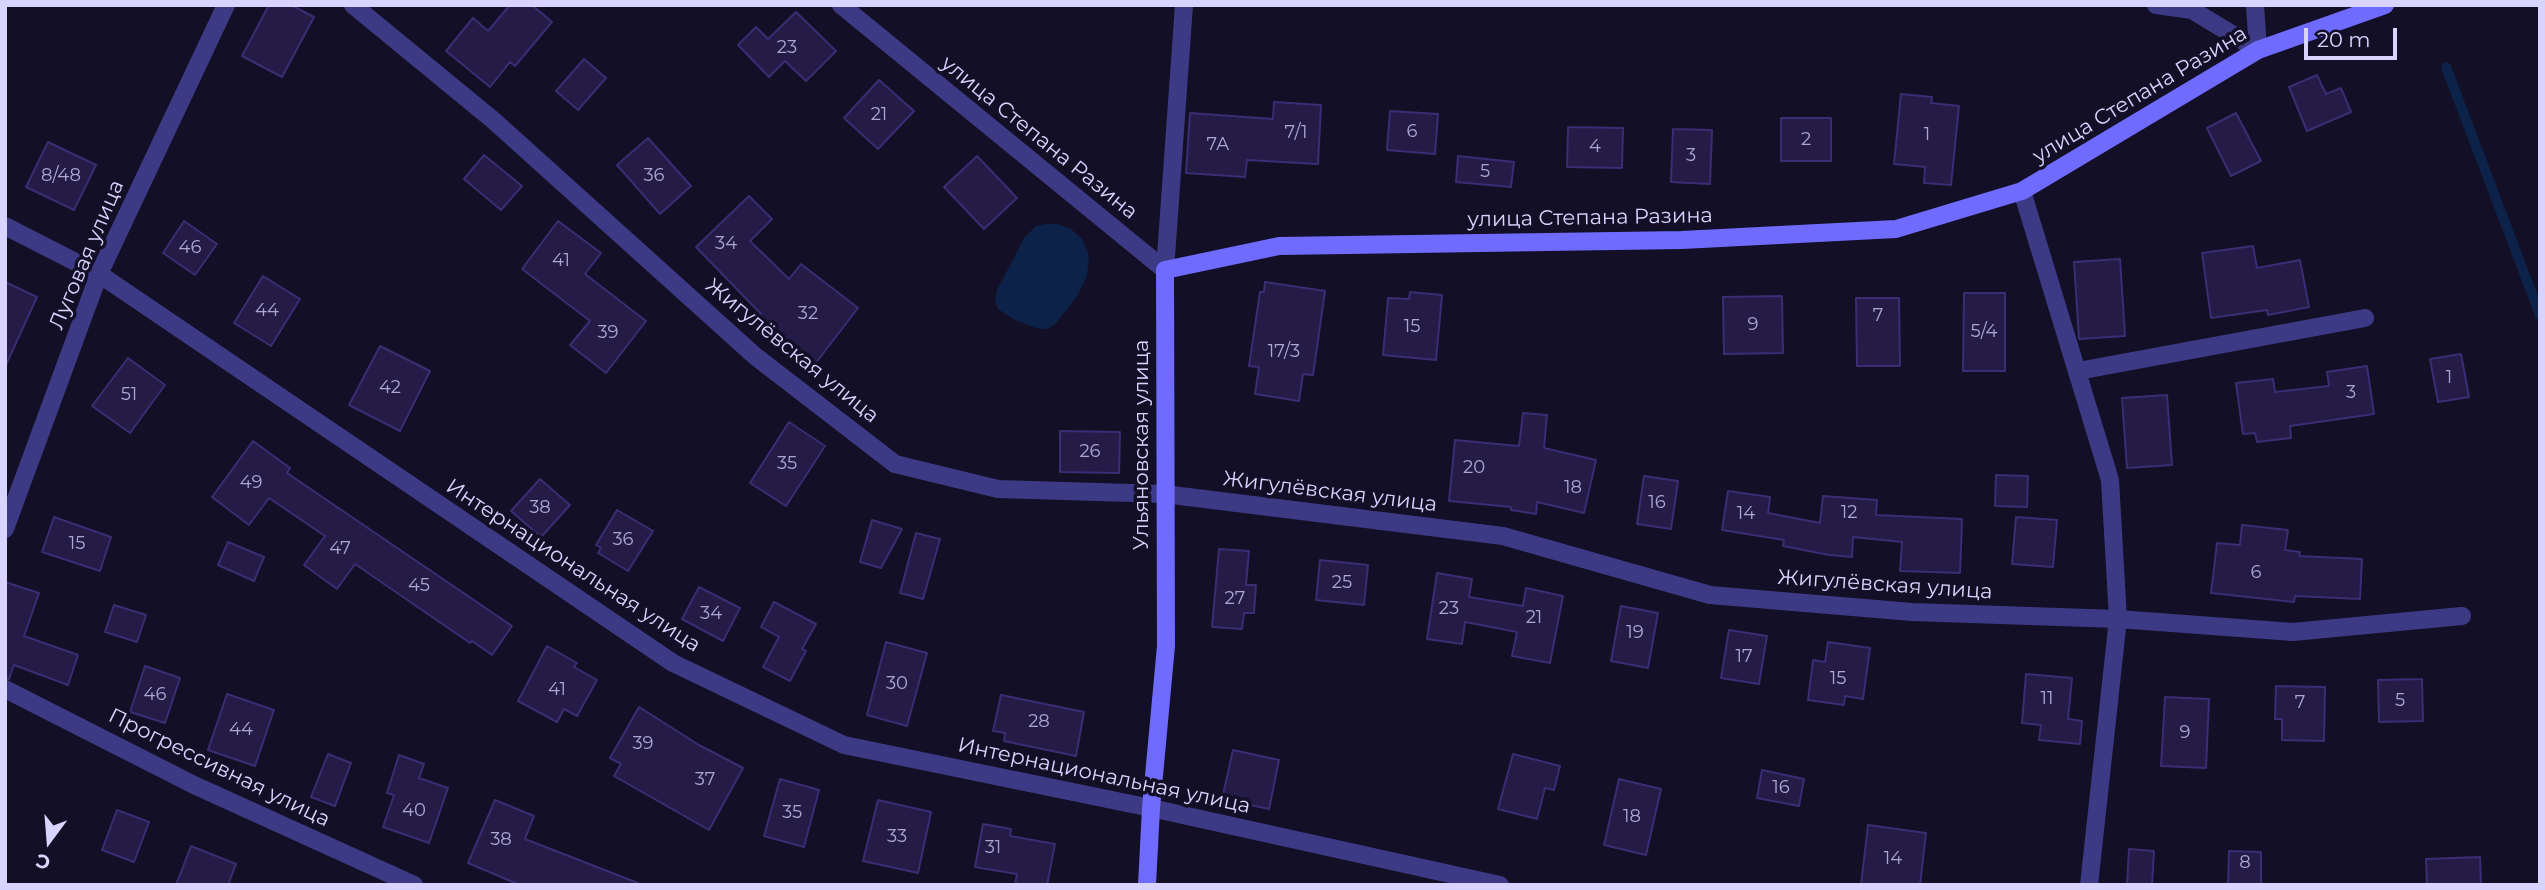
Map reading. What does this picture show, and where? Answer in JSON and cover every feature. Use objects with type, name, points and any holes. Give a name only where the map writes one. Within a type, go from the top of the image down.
[{"type":"street","name":"Луговая улица","points":[[5,529],[99,274],[226,5]]},
{"type":"street","name":"Жигулёвская улица","points":[[353,5],[493,120],[755,356],[895,464],[998,489],[1164,494],[1503,536],[1710,594],[1912,612],[2118,619],[2293,632],[2462,616]]},
{"type":"street","name":"улица Степана Разина","points":[[841,5],[1165,270],[1279,246],[1682,240],[1896,229],[2022,191],[2258,50],[2385,5]]},
{"type":"street","name":"Ульяновская улица","points":[[1147,885],[1151,808],[1166,646],[1165,270],[1184,5]]},
{"type":"street","points":[[2156,5],[2192,10],[2258,50]]},
{"type":"street","points":[[2255,5],[2258,50]]},
{"type":"street","points":[[2022,191],[2110,480],[2118,619],[2089,885]]},
{"type":"street","name":"Интернациональная улица","points":[[5,226],[99,274],[673,663],[844,745],[1151,808],[1500,885]]},
{"type":"street","points":[[2078,371],[2365,318]]},
{"type":"street","name":"Прогрессивная улица","points":[[5,688],[194,785],[414,885]]},
{"type":"water","points":[[1058,224],[1071,229],[1082,239],[1089,255],[1087,276],[1078,295],[1048,329],[1036,328],[1013,319],[998,309],[995,301],[997,290],[1024,238],[1036,226]]},
{"type":"building","points":[[269,5],[291,5],[314,17],[282,77],[242,56]]},
{"type":"building","points":[[510,5],[532,5],[552,22],[515,66],[510,62],[490,87],[446,51],[473,18],[488,31]]},
{"type":"building","points":[[796,12],[836,51],[806,81],[785,61],[769,77],[738,45],[756,27],[768,39]]},
{"type":"building","points":[[584,59],[606,78],[578,110],[556,91]]},
{"type":"building","points":[[2317,75],[2326,94],[2341,88],[2351,112],[2307,131],[2289,87]]},
{"type":"building","points":[[879,80],[914,111],[878,149],[844,118]]},
{"type":"building","points":[[1901,94],[1932,97],[1931,103],[1959,106],[1951,185],[1924,183],[1925,167],[1894,164]]},
{"type":"building","points":[[1274,102],[1321,105],[1318,164],[1247,160],[1245,177],[1186,173],[1190,113],[1273,119]]},
{"type":"building","points":[[1390,111],[1438,114],[1435,154],[1387,150]]},
{"type":"building","points":[[2236,113],[2261,161],[2231,176],[2207,128]]},
{"type":"building","points":[[1781,118],[1831,118],[1831,161],[1781,161]]},
{"type":"building","points":[[1568,127],[1623,128],[1622,168],[1567,167]]},
{"type":"building","points":[[1673,129],[1712,130],[1710,184],[1671,182]]},
{"type":"building","points":[[648,138],[691,186],[660,214],[617,165]]},
{"type":"building","points":[[48,142],[96,165],[74,210],[26,187]]},
{"type":"building","points":[[484,155],[522,186],[501,210],[464,179]]},
{"type":"building","points":[[977,156],[1017,198],[984,229],[944,187]]},
{"type":"building","points":[[1458,156],[1514,162],[1511,187],[1456,182]]},
{"type":"building","points":[[749,196],[772,219],[750,241],[789,279],[801,264],[858,308],[815,364],[758,319],[761,314],[696,247]]},
{"type":"building","points":[[184,221],[217,244],[195,275],[163,253]]},
{"type":"building","points":[[558,221],[601,253],[585,274],[646,321],[606,373],[570,345],[590,321],[522,269]]},
{"type":"building","points":[[2253,246],[2257,268],[2300,260],[2309,307],[2268,315],[2267,310],[2211,318],[2202,253]]},
{"type":"building","points":[[2120,259],[2125,336],[2079,339],[2074,262]]},
{"type":"building","points":[[263,276],[300,299],[271,346],[234,323]]},
{"type":"building","points":[[5,282],[37,297],[5,367]]},
{"type":"building","points":[[1265,282],[1325,291],[1313,375],[1303,374],[1299,401],[1255,394],[1259,367],[1249,366],[1260,292],[1264,292]]},
{"type":"building","points":[[1410,292],[1442,295],[1436,360],[1383,355],[1388,298],[1409,299]]},
{"type":"building","points":[[1964,293],[2005,293],[2005,371],[1963,371]]},
{"type":"building","points":[[1782,296],[1783,353],[1724,354],[1723,297]]},
{"type":"building","points":[[1856,298],[1899,298],[1900,366],[1857,366]]},
{"type":"building","points":[[380,346],[430,371],[400,431],[349,405]]},
{"type":"building","points":[[2461,354],[2469,397],[2438,402],[2430,359]]},
{"type":"building","points":[[128,358],[165,385],[130,433],[92,406]]},
{"type":"building","points":[[2367,366],[2374,414],[2290,426],[2291,438],[2257,442],[2255,433],[2243,434],[2236,383],[2273,379],[2275,392],[2329,386],[2327,372]]},
{"type":"building","points":[[2167,395],[2172,465],[2127,468],[2122,398]]},
{"type":"building","points":[[1523,413],[1547,415],[1544,448],[1596,460],[1584,513],[1537,502],[1536,514],[1511,510],[1511,507],[1449,501],[1455,440],[1519,446]]},
{"type":"building","points":[[789,422],[825,446],[786,506],[750,483]]},
{"type":"building","points":[[1060,431],[1120,432],[1119,473],[1060,472]]},
{"type":"building","points":[[253,441],[290,468],[287,473],[512,626],[492,655],[472,641],[470,643],[355,564],[337,589],[304,565],[325,536],[269,498],[249,525],[212,497]]},
{"type":"building","points":[[1996,475],[2028,476],[2027,507],[1995,506]]},
{"type":"building","points":[[1644,476],[1678,481],[1671,529],[1637,524]]},
{"type":"building","points":[[540,479],[570,505],[541,537],[511,511]]},
{"type":"building","points":[[1728,491],[1770,497],[1768,513],[1820,523],[1823,496],[1877,500],[1876,515],[1962,519],[1960,573],[1900,571],[1902,542],[1853,537],[1852,557],[1783,546],[1784,540],[1722,530]]},
{"type":"building","points":[[617,510],[653,531],[628,571],[598,553],[601,548],[596,545]]},
{"type":"building","points":[[54,517],[111,537],[100,571],[42,552]]},
{"type":"building","points":[[2016,517],[2057,520],[2053,567],[2012,564]]},
{"type":"building","points":[[872,520],[902,529],[881,568],[860,562]]},
{"type":"building","points":[[2242,525],[2288,530],[2285,550],[2300,552],[2299,556],[2362,559],[2360,599],[2295,596],[2294,602],[2211,593],[2217,543],[2240,545]]},
{"type":"building","points":[[916,533],[940,539],[923,599],[900,593]]},
{"type":"building","points":[[228,542],[264,557],[254,581],[218,565]]},
{"type":"building","points":[[1219,549],[1249,551],[1246,585],[1256,585],[1254,613],[1244,613],[1242,629],[1212,627]]},
{"type":"building","points":[[1320,560],[1368,565],[1364,605],[1316,600]]},
{"type":"building","points":[[1437,573],[1472,579],[1469,597],[1523,606],[1526,588],[1563,596],[1550,663],[1512,656],[1517,632],[1465,622],[1462,644],[1427,639]]},
{"type":"building","points":[[5,582],[39,593],[24,636],[78,655],[68,685],[14,665],[9,679],[5,678]]},
{"type":"building","points":[[699,587],[740,608],[723,641],[682,619]]},
{"type":"building","points":[[774,602],[816,624],[802,649],[806,651],[790,681],[763,667],[779,637],[761,627]]},
{"type":"building","points":[[114,605],[146,615],[137,642],[105,632]]},
{"type":"building","points":[[1621,606],[1658,613],[1648,668],[1611,661]]},
{"type":"building","points":[[1729,630],[1767,636],[1759,684],[1721,678]]},
{"type":"building","points":[[886,642],[927,653],[907,726],[867,715]]},
{"type":"building","points":[[1828,642],[1870,648],[1863,699],[1845,696],[1844,705],[1808,700],[1813,660],[1825,662]]},
{"type":"building","points":[[547,646],[577,663],[574,667],[597,680],[577,716],[564,709],[557,722],[518,701]]},
{"type":"building","points":[[145,666],[180,678],[165,723],[130,712]]},
{"type":"building","points":[[2026,674],[2072,678],[2068,719],[2082,721],[2080,744],[2039,740],[2041,725],[2022,723]]},
{"type":"building","points":[[2422,679],[2423,721],[2379,722],[2378,680]]},
{"type":"building","points":[[2276,686],[2325,687],[2324,741],[2282,740],[2282,719],[2275,719]]},
{"type":"building","points":[[227,694],[274,710],[255,766],[208,750]]},
{"type":"building","points":[[1001,695],[1084,712],[1076,756],[1004,741],[1005,733],[993,731]]},
{"type":"building","points":[[2165,697],[2209,699],[2206,768],[2161,766]]},
{"type":"building","points":[[639,707],[699,745],[743,768],[709,830],[614,776],[621,764],[610,758]]},
{"type":"building","points":[[1233,750],[1279,760],[1269,809],[1222,799]]},
{"type":"building","points":[[328,754],[351,763],[335,806],[311,797]]},
{"type":"building","points":[[1513,754],[1560,766],[1554,790],[1545,788],[1537,819],[1498,809]]},
{"type":"building","points":[[399,755],[424,764],[419,778],[448,788],[429,843],[383,827],[394,795],[387,793]]},
{"type":"building","points":[[1762,770],[1804,779],[1799,806],[1757,798]]},
{"type":"building","points":[[780,779],[819,790],[804,847],[764,836]]},
{"type":"building","points":[[1619,779],[1661,789],[1646,855],[1604,845]]},
{"type":"building","points":[[495,800],[534,816],[525,839],[638,883],[637,885],[520,885],[468,863]]},
{"type":"building","points":[[878,800],[931,812],[918,873],[863,861]]},
{"type":"building","points":[[117,810],[149,822],[134,862],[102,850]]},
{"type":"building","points":[[983,824],[1011,829],[1010,836],[1055,844],[1047,885],[1015,885],[1017,874],[975,867]]},
{"type":"building","points":[[1868,825],[1926,833],[1920,885],[1861,885]]},
{"type":"building","points":[[191,846],[236,864],[228,885],[176,885]]},
{"type":"building","points":[[2129,849],[2154,851],[2152,885],[2127,885]]},
{"type":"building","points":[[2229,851],[2261,852],[2261,885],[2228,885]]},
{"type":"building","points":[[2480,857],[2481,885],[2427,885],[2426,859]]},
{"type":"waterway","points":[[2446,67],[2540,315]]}]
